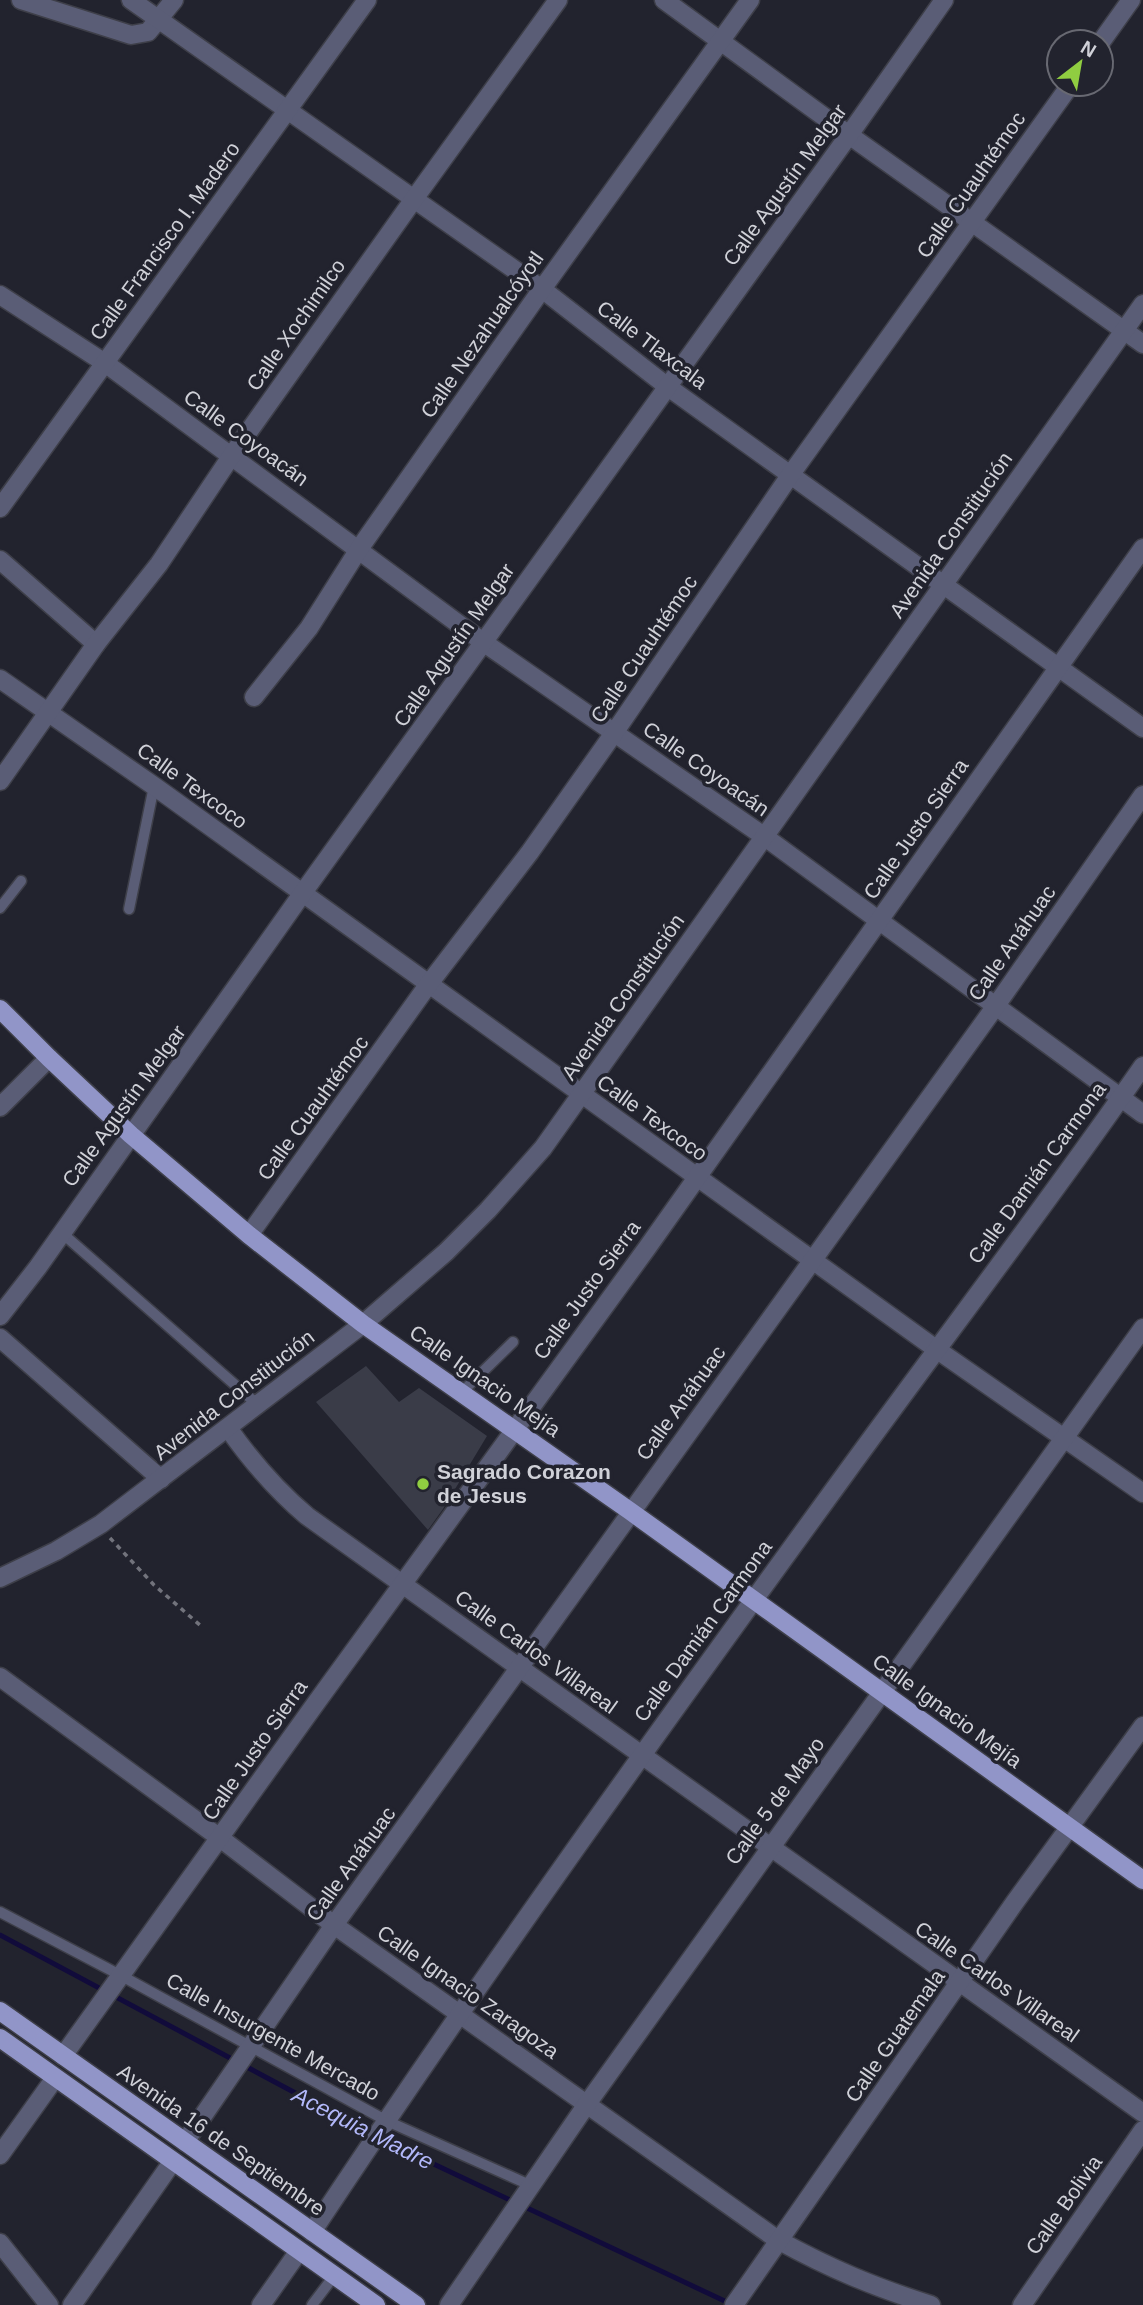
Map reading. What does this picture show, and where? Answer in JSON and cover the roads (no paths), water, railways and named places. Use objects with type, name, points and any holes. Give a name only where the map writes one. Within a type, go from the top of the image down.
[{"type":"main road","name":"Calle Ignacio Mejía","points":[[0,1009],[131,1135],[249,1235],[363,1324],[515,1429],[1143,1880]]},
{"type":"main road","name":"Avenida 16 de Septiembre","points":[[0,2011],[415,2305]]},
{"type":"main road","points":[[0,2038],[376,2305]]},
{"type":"street","points":[[21,0],[131,35],[148,33],[174,0]]},
{"type":"street","name":"Calle Tlaxcala","points":[[131,0],[542,289],[667,387],[1143,728]]},
{"type":"street","name":"Calle Francisco I. Madero","points":[[0,508],[367,0]]},
{"type":"street","name":"Calle Xochimilco","points":[[0,780],[96,644],[159,564],[232,455],[558,0]]},
{"type":"street","points":[[664,0],[1143,344]]},
{"type":"street","name":"Calle Nezahualcóyotl","points":[[254,697],[309,628],[359,549],[750,0]]},
{"type":"street","name":"Calle Agustín Melgar","points":[[0,1316],[38,1267],[302,894],[944,0]]},
{"type":"street","points":[[1111,28],[1130,0]]},
{"type":"street","name":"Calle Cuauhtémoc","points":[[249,1235],[428,985],[530,852],[791,474],[1061,98]]},
{"type":"street","name":"Calle Coyoacán","points":[[0,295],[105,363],[483,642],[765,837],[1143,1114]]},
{"type":"street","name":"Avenida Constitución","points":[[0,1578],[56,1551],[101,1524],[228,1429],[363,1324],[446,1252],[488,1210],[543,1148],[1143,304]]},
{"type":"street","name":"Calle Justo Sierra","points":[[63,2056],[696,1178],[1143,548]]},
{"type":"street","points":[[0,560],[96,644]]},
{"type":"street","name":"Calle Texcoco","points":[[0,678],[812,1261],[1143,1493]]},
{"type":"street","name":"Calle Anáhuac","points":[[185,2142],[334,1925],[995,1007],[1143,795]]},
{"type":"street","points":[[0,1107],[49,1058]]},
{"type":"street","name":"Calle Damián Carmona","points":[[313,2232],[459,2015],[642,1756],[1143,1066]]},
{"type":"street","name":"Calle 5 de Mayo","points":[[449,2305],[587,2104],[1143,1328]]},
{"type":"street","points":[[0,1338],[161,1479]]},
{"type":"street","name":"Calle Carlos Villareal","points":[[228,1429],[279,1493],[307,1516],[1143,2113]]},
{"type":"street","name":"Calle Ignacio Zaragoza","points":[[0,1678],[220,1838],[334,1925],[778,2240],[828,2267],[872,2286],[931,2305]]},
{"type":"street","name":"Calle Guatemala","points":[[734,2305],[1015,1902],[1143,1726]]},
{"type":"street","points":[[0,2155],[55,2078]]},
{"type":"street","name":"Calle Bolivia","points":[[1023,2305],[1143,2130]]},
{"type":"street","points":[[72,2305],[173,2161]]},
{"type":"street","points":[[0,2243],[49,2305]]},
{"type":"street","points":[[261,2305],[299,2251]]},
{"type":"lane","points":[[129,909],[154,786]]},
{"type":"lane","points":[[0,908],[21,881]]},
{"type":"lane","points":[[62,1233],[258,1405]]},
{"type":"lane","points":[[462,1392],[513,1342]]},
{"type":"lane","name":"Calle Insurgente Mercado","points":[[0,1912],[385,2124],[529,2189]]},
{"type":"lane","points":[[312,2305],[334,2276]]},
{"type":"waterway","name":"Acequia Madre","points":[[0,1935],[389,2143],[731,2304]]},
{"type":"place","name":"Sagrado Corazon de Jesus","points":[[423,1484]]}]
